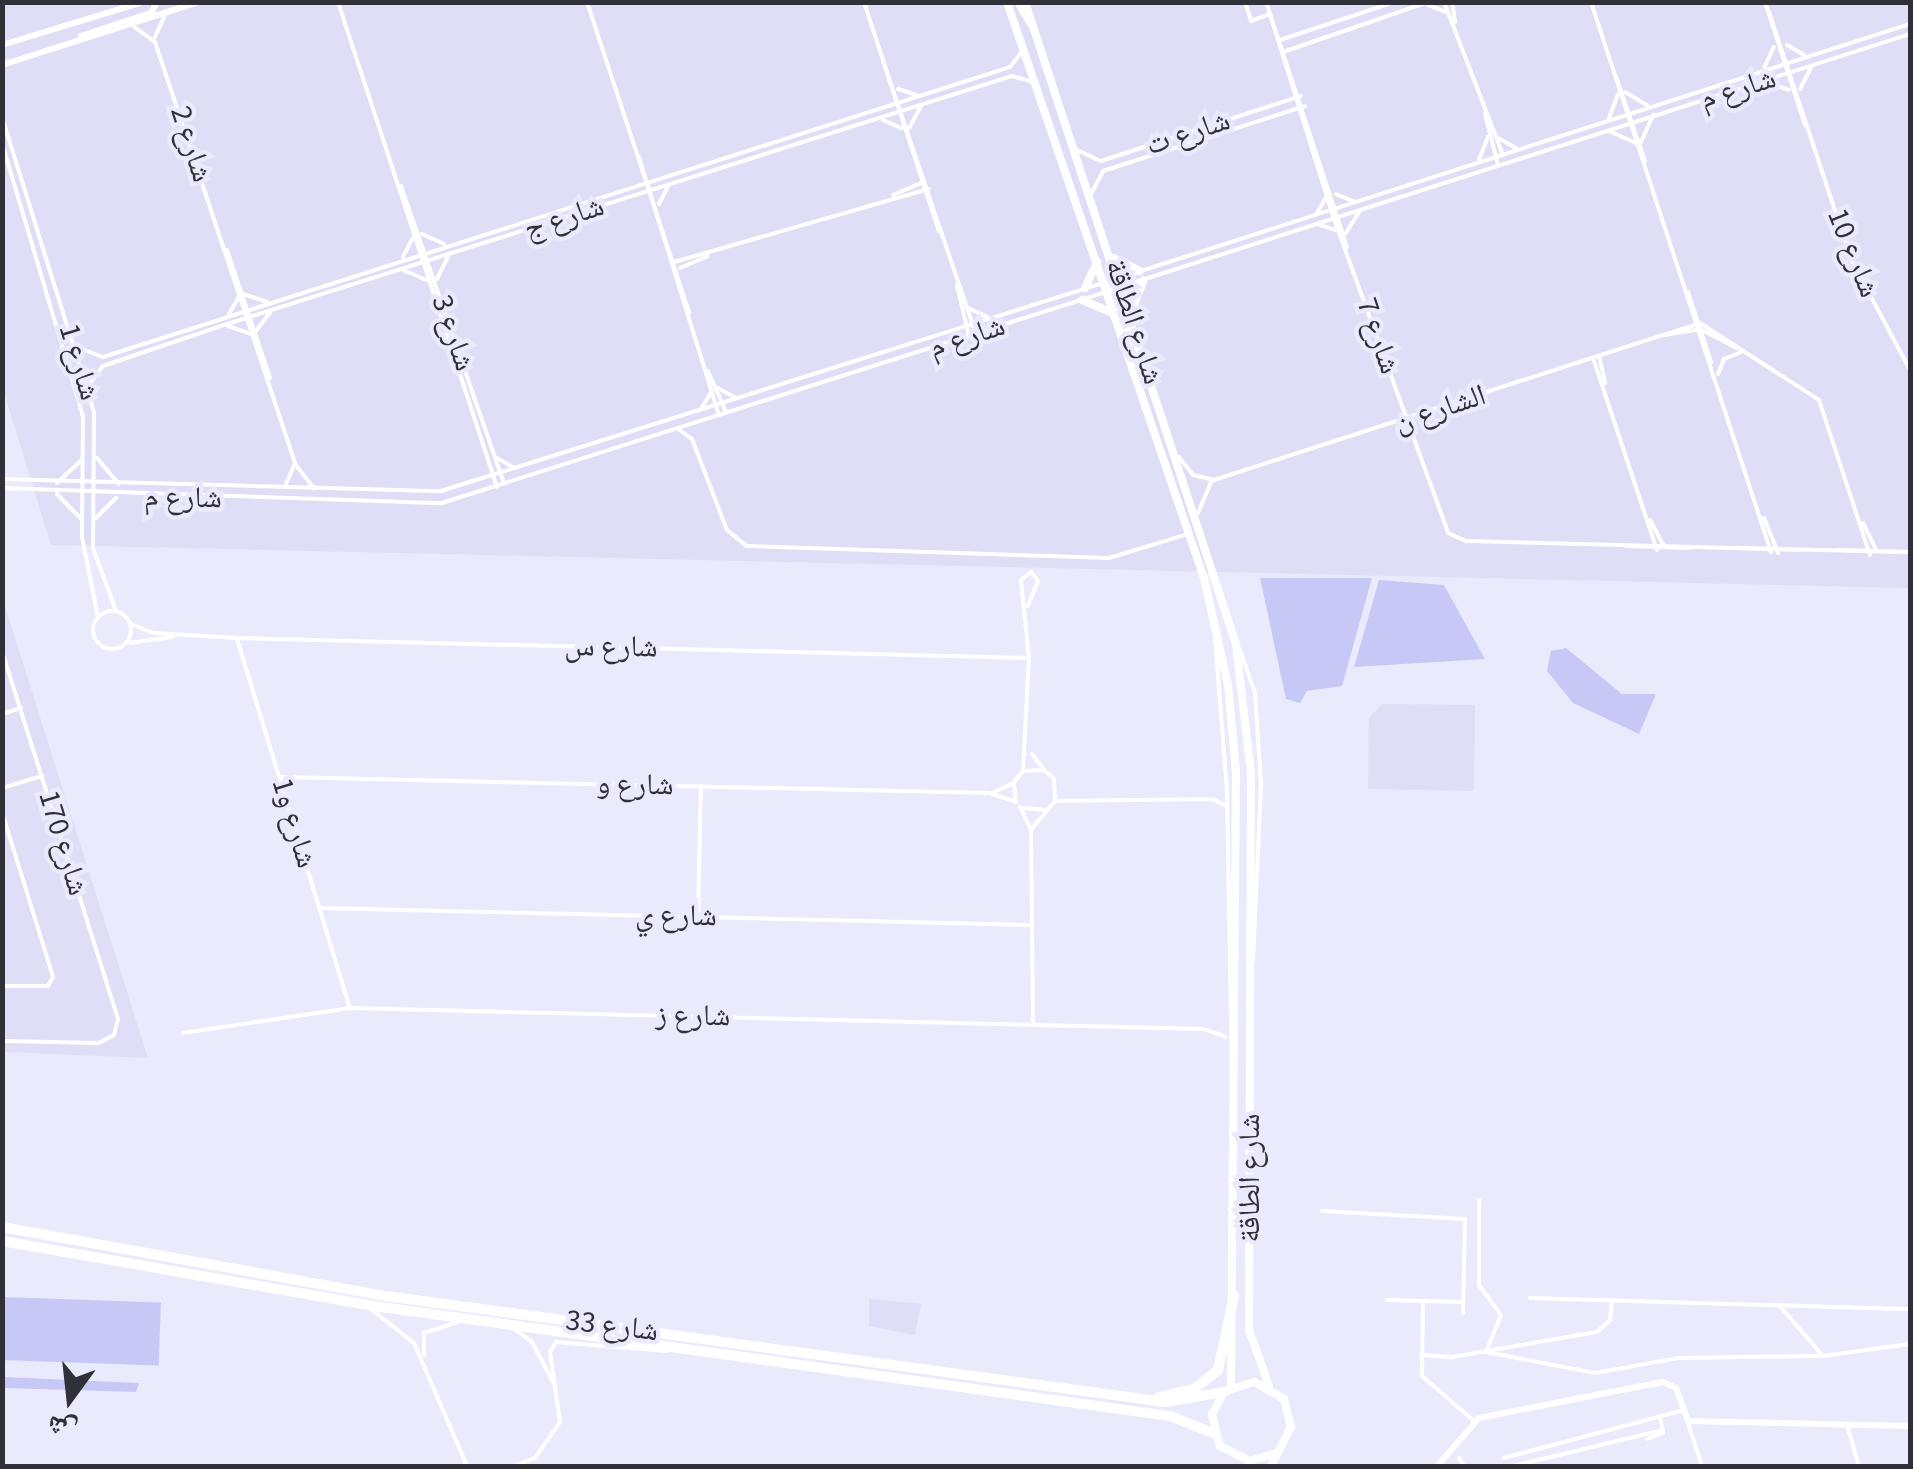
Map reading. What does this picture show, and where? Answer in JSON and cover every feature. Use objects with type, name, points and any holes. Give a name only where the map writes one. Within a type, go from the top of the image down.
[{"type":"highway","name":"شارع 33","points":[[2,1227],[402,1298],[1182,1403],[1227,1390]]},
{"type":"highway","name":"شارع 33","points":[[2,1241],[506,1325],[1170,1416],[1213,1433]]},
{"type":"highway","points":[[1130,1396],[1182,1394],[1212,1376],[1228,1349],[1234,1296]]},
{"type":"main road","name":"شارع الطاقة","points":[[1007,2],[1045,97],[1097,257],[1132,314],[1198,513],[1236,644],[1251,773],[1249,1330],[1269,1386]]},
{"type":"main road","name":"شارع الطاقة","points":[[1022,2],[1038,32],[1112,256],[1120,322],[1217,628],[1236,772],[1234,1296],[1227,1390]]},
{"type":"main road","points":[[1080,202],[1158,395]]},
{"type":"main road","points":[[1112,256],[1142,276],[1132,314]]},
{"type":"main road","points":[[1085,288],[1097,257]]},
{"type":"main road","points":[[1082,300],[1105,305],[1120,322]]},
{"type":"main road","points":[[1238,1466],[1213,1433],[1227,1390],[1269,1386],[1291,1418],[1271,1466]]},
{"type":"main road","points":[[1231,1456],[1259,1461],[1276,1453]]},
{"type":"street","points":[[4,44],[143,2]]},
{"type":"street","points":[[66,44],[151,12],[157,2]]},
{"type":"street","points":[[2,68],[15,60],[198,2]]},
{"type":"street","name":"شارع 3","points":[[338,2],[494,454],[496,487]]},
{"type":"street","points":[[587,2],[636,154],[659,208],[720,416]]},
{"type":"street","points":[[864,2],[895,87],[897,104]]},
{"type":"street","points":[[1246,2],[1251,21],[1270,14]]},
{"type":"street","name":"شارع 7","points":[[1266,2],[1302,96],[1342,217],[1347,247]]},
{"type":"street","points":[[1279,40],[1394,2]]},
{"type":"street","points":[[1444,2],[1452,13],[1496,136],[1498,165]]},
{"type":"street","points":[[1452,13],[1455,2]]},
{"type":"street","points":[[1591,2],[1777,550]]},
{"type":"street","name":"شارع 10","points":[[1766,2],[1774,37],[1786,63]]},
{"type":"street","points":[[1283,52],[1426,3],[1452,13]]},
{"type":"street","points":[[128,25],[155,42],[169,12]]},
{"type":"street","name":"شارع 10","points":[[1769,12],[1782,40],[1792,92],[1808,129]]},
{"type":"street","name":"شارع م","points":[[2,488],[121,497],[442,503],[969,337],[1317,214],[1910,24]]},
{"type":"street","points":[[1877,34],[1880,44]]},
{"type":"street","name":"شارع م","points":[[2,479],[94,486],[441,491],[1085,288],[1114,284],[1342,217],[1910,34]]},
{"type":"street","points":[[1759,72],[1772,58],[1774,37]]},
{"type":"street","name":"شارع ج","points":[[74,346],[96,358],[897,104],[1016,63],[1023,38]]},
{"type":"street","points":[[1782,40],[1809,56]]},
{"type":"street","name":"شارع 2","points":[[155,42],[295,464],[315,489]]},
{"type":"street","name":"شارع 7","points":[[1283,52],[1297,109],[1334,219],[1452,536],[1656,547]]},
{"type":"street","points":[[883,60],[888,90],[909,128],[929,188],[965,309],[969,337]]},
{"type":"street","points":[[1799,94],[1812,66]]},
{"type":"street","name":"شارع 10","points":[[1789,73],[1859,278],[1910,370]]},
{"type":"street","name":"شارع ج","points":[[87,387],[103,366],[224,325],[968,89],[1022,76],[1045,97]]},
{"type":"street","points":[[964,81],[968,89]]},
{"type":"street","points":[[1761,82],[1792,92]]},
{"type":"street","points":[[895,87],[922,95]]},
{"type":"street","points":[[878,109],[888,90]]},
{"type":"street","points":[[1621,91],[1651,106]]},
{"type":"street","points":[[1606,120],[1621,91]]},
{"type":"street","name":"شارع ت","points":[[1077,150],[1101,161],[1302,96]]},
{"type":"street","points":[[909,128],[922,106]]},
{"type":"street","name":"شارع ت","points":[[1092,194],[1102,172],[1304,106]]},
{"type":"street","points":[[900,112],[919,183],[940,231]]},
{"type":"street","points":[[1486,114],[1488,132],[1506,163]]},
{"type":"street","name":"شارع 1","points":[[2,116],[87,387],[96,454],[96,563],[116,611]]},
{"type":"street","points":[[1638,143],[1653,116]]},
{"type":"street","points":[[878,120],[902,128]]},
{"type":"street","points":[[824,126],[826,136]]},
{"type":"street","points":[[1195,130],[1198,141]]},
{"type":"street","points":[[1604,131],[1638,143]]},
{"type":"street","points":[[1478,161],[1488,132]]},
{"type":"street","points":[[1496,136],[1520,149]]},
{"type":"street","name":"شارع 1","points":[[2,144],[80,405],[84,450],[82,522],[98,617]]},
{"type":"street","points":[[759,145],[762,155]]},
{"type":"street","points":[[908,187],[914,168]]},
{"type":"street","points":[[642,170],[667,176]]},
{"type":"street","points":[[642,170],[642,182],[673,262]]},
{"type":"street","points":[[630,186],[642,170]]},
{"type":"street","points":[[889,197],[926,181]]},
{"type":"street","points":[[1417,182],[1420,191]]},
{"type":"street","points":[[659,208],[668,185]]},
{"type":"street","points":[[673,262],[929,188]]},
{"type":"street","points":[[1333,191],[1356,202]]},
{"type":"street","points":[[907,194],[926,203]]},
{"type":"street","points":[[631,196],[652,209]]},
{"type":"street","points":[[1317,214],[1327,196]]},
{"type":"street","points":[[1346,233],[1361,210]]},
{"type":"street","points":[[1316,225],[1339,231]]},
{"type":"street","points":[[400,260],[416,233],[448,244]]},
{"type":"street","points":[[675,270],[712,253]]},
{"type":"street","points":[[436,284],[448,254]]},
{"type":"street","name":"شارع 3","points":[[426,261],[429,283],[487,459],[505,485]]},
{"type":"street","points":[[400,269],[429,283]]},
{"type":"street","points":[[229,314],[241,295],[268,302]]},
{"type":"street","points":[[965,309],[991,318]]},
{"type":"street","points":[[965,309],[976,334]]},
{"type":"street","points":[[950,330],[965,309]]},
{"type":"street","points":[[224,325],[254,333],[271,310]]},
{"type":"street","points":[[1699,326],[1819,400],[1876,552]]},
{"type":"street","name":"الشارع ن","points":[[1214,480],[1699,326]]},
{"type":"street","points":[[903,346],[907,357]]},
{"type":"street","points":[[1718,379],[1724,359],[1744,352]]},
{"type":"street","points":[[1596,357],[1656,547],[1870,555],[1876,552]]},
{"type":"street","points":[[788,383],[792,393]]},
{"type":"street","points":[[714,390],[741,398]]},
{"type":"street","points":[[714,390],[727,414]]},
{"type":"street","points":[[698,412],[714,390]]},
{"type":"street","points":[[692,439],[698,423]]},
{"type":"street","points":[[678,429],[692,439],[727,530],[747,546],[1109,558],[1190,534]]},
{"type":"street","points":[[55,483],[74,475],[84,450]]},
{"type":"street","points":[[96,454],[103,474],[128,486]]},
{"type":"street","points":[[494,454],[514,468]]},
{"type":"street","points":[[1179,458],[1200,479],[1214,480],[1198,513]]},
{"type":"street","points":[[482,478],[487,459]]},
{"type":"street","points":[[282,489],[295,464]]},
{"type":"street","points":[[338,490],[338,502]]},
{"type":"street","points":[[53,492],[82,522]]},
{"type":"street","points":[[93,523],[121,497]]},
{"type":"street","points":[[1764,518],[1770,550]]},
{"type":"street","points":[[1650,520],[1664,547]]},
{"type":"street","points":[[1864,523],[1870,555]]},
{"type":"street","points":[[1833,551],[1868,548],[1876,552],[1910,552]]},
{"type":"street","points":[[1028,606],[1038,581],[1031,572],[1021,580],[1028,606],[1030,746],[1024,771],[1014,782],[1018,804],[1032,830],[1033,1025]]},
{"type":"street","points":[[116,611],[130,624],[126,643],[99,644],[98,617],[116,611]]},
{"type":"street","name":"شارع س","points":[[130,624],[193,636],[237,638],[1029,658]]},
{"type":"street","name":"شارع الطاقة","points":[[1217,628],[1227,792],[1226,1037],[1235,1098]]},
{"type":"street","name":"شارع س","points":[[126,643],[193,636]]},
{"type":"street","name":"شارع و1","points":[[237,638],[350,1008]]},
{"type":"street","name":"شارع 170","points":[[2,651],[118,1019],[114,1035],[99,1043],[2,1041]]},
{"type":"street","points":[[2,714],[21,708]]},
{"type":"street","points":[[1030,746],[1057,786],[1076,795]]},
{"type":"street","points":[[1024,771],[1044,770]]},
{"type":"street","points":[[2,788],[42,776]]},
{"type":"street","name":"شارع و","points":[[280,777],[989,793],[1018,804]]},
{"type":"street","name":"شارع و","points":[[989,793],[1014,782]]},
{"type":"street","points":[[698,916],[700,786]]},
{"type":"street","points":[[1032,830],[1054,801],[1057,786]]},
{"type":"street","points":[[1054,801],[1076,795],[1212,798],[1227,792]]},
{"type":"street","points":[[1212,798],[1227,806]]},
{"type":"street","points":[[1018,804],[1046,810]]},
{"type":"street","points":[[2,812],[52,982],[2,986]]},
{"type":"street","name":"شارع ي","points":[[320,908],[1032,925]]},
{"type":"street","name":"شارع ز","points":[[183,1033],[350,1008],[1204,1030],[1226,1037]]},
{"type":"street","name":"شارع ز","points":[[1204,1030],[1227,1022]]},
{"type":"street","points":[[1479,1200],[1479,1285],[1501,1312],[1486,1352]]},
{"type":"street","points":[[1322,1211],[1464,1219],[1463,1313]]},
{"type":"street","points":[[334,1298],[400,1328],[430,1369]]},
{"type":"street","points":[[1530,1298],[1910,1309]]},
{"type":"street","points":[[1387,1300],[1464,1302]]},
{"type":"street","points":[[1421,1355],[1486,1352],[1600,1331],[1612,1300]]},
{"type":"street","points":[[1424,1301],[1421,1355],[1429,1388],[1474,1421]]},
{"type":"street","points":[[1779,1305],[1823,1356]]},
{"type":"street","points":[[466,1466],[420,1343],[427,1330],[486,1322]]},
{"type":"street","points":[[506,1325],[530,1340],[553,1382]]},
{"type":"street","points":[[514,1466],[536,1458],[557,1429],[550,1352],[560,1340],[676,1348]]},
{"type":"street","points":[[1486,1352],[1589,1373],[1678,1358],[1823,1356],[1910,1344]]},
{"type":"street","points":[[1437,1466],[1474,1421],[1663,1382],[1676,1388],[1702,1466]]},
{"type":"street","points":[[1504,1458],[1684,1410]]},
{"type":"street","points":[[1660,1416],[1664,1430]]},
{"type":"street","points":[[1688,1422],[1910,1426]]},
{"type":"street","points":[[1847,1424],[1859,1466]]},
{"type":"street","points":[[1647,1439],[1664,1430]]},
{"type":"street","points":[[1512,1466],[1664,1430]]},
{"type":"street","points":[[1459,1458],[1464,1466]]},
{"type":"shaded area","points":[[2,3],[1910,3],[1910,588],[51,545],[3,389]]},
{"type":"shaded area","points":[[1260,578],[1372,578],[1342,686],[1307,691],[1300,703],[1286,699]]},
{"type":"shaded area","points":[[1379,580],[1444,585],[1485,659],[1354,667]]},
{"type":"shaded area","points":[[3,600],[148,1058],[3,1052]]},
{"type":"shaded area","points":[[1566,648],[1622,694],[1656,694],[1639,734],[1573,703],[1547,671],[1551,651]]},
{"type":"shaded area","points":[[1382,704],[1475,705],[1474,791],[1368,789],[1369,718]]},
{"type":"shaded area","points":[[3,1297],[161,1303],[159,1365],[2,1360]]},
{"type":"shaded area","points":[[869,1299],[921,1304],[915,1335],[869,1326]]},
{"type":"shaded area","points":[[3,1377],[139,1383],[136,1392],[3,1388]]}]
